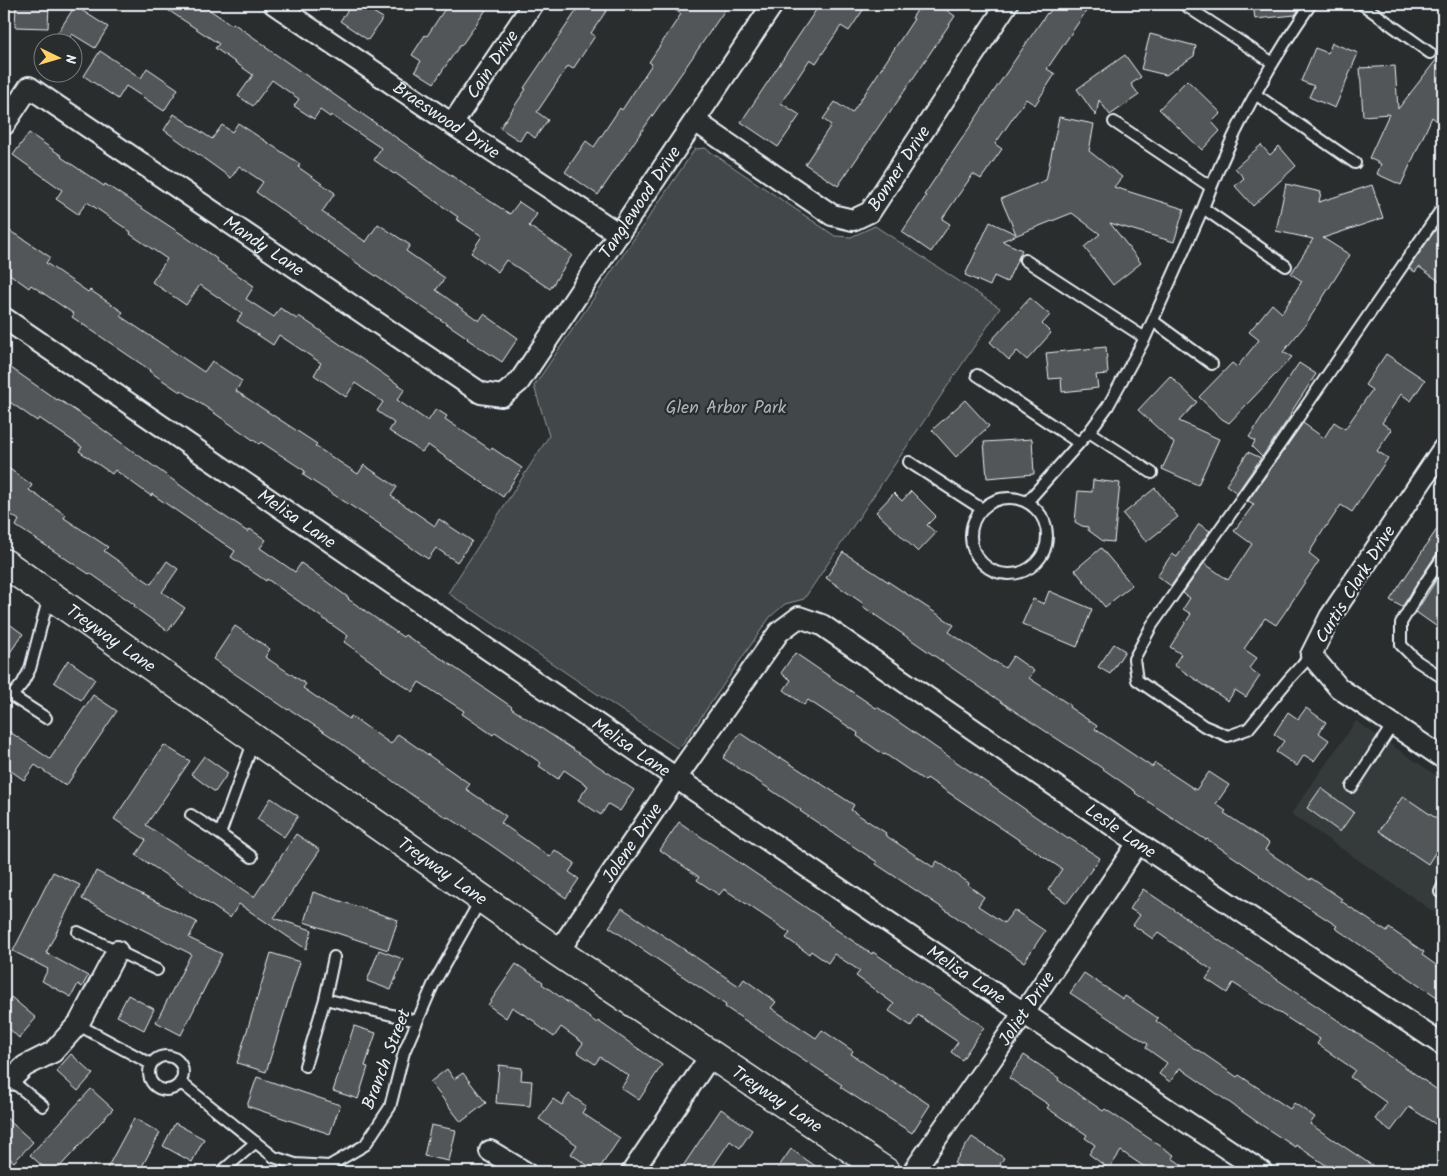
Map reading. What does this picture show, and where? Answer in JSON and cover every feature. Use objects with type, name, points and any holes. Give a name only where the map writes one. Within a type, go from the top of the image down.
[{"type":"street","name":"Braeswood Drive","points":[[274,4],[298,10],[452,124],[619,234]]},
{"type":"street","name":"Cain Drive","points":[[452,124],[533,4]]},
{"type":"street","name":"Tanglewood Drive","points":[[502,396],[519,382],[773,4]]},
{"type":"street","name":"Bonner Drive","points":[[695,121],[832,215],[853,220],[870,212],[1007,4]]},
{"type":"street","name":"Mandy Lane","points":[[4,124],[29,87],[480,393],[502,396]]},
{"type":"street","name":"Melisa Lane","points":[[4,318],[1023,1014],[1262,1172]]},
{"type":"street","name":"Curtis Clark Drive","points":[[1443,449],[1330,617],[1311,655],[1339,688],[1443,758]]},
{"type":"street","name":"Treyway Lane","points":[[4,563],[558,952],[883,1171]]},
{"type":"street","name":"Jolene Drive","points":[[558,952],[676,778],[779,632],[799,618]]},
{"type":"street","name":"Lesle Lane","points":[[799,618],[822,625],[1138,843],[1443,1045]]},
{"type":"street","name":"Joliet Drive","points":[[913,1172],[1023,1014],[1138,843]]},
{"type":"street","points":[[7,1077],[52,1052],[78,1023],[117,951]]},
{"type":"street","points":[[632,1172],[711,1055]]},
{"type":"street","points":[[490,1151],[526,1172]]},
{"type":"lane","points":[[1182,4],[1273,63]]},
{"type":"lane","points":[[1027,502],[1089,432],[1108,406],[1145,338],[1211,187],[1255,94],[1311,4]]},
{"type":"lane","points":[[1362,4],[1430,53]]},
{"type":"lane","points":[[1255,94],[1355,163]]},
{"type":"lane","points":[[1114,122],[1211,187]]},
{"type":"lane","points":[[1311,655],[1248,729],[1228,736],[1204,726],[1137,680],[1134,659],[1152,625],[1280,444],[1443,207]]},
{"type":"lane","points":[[1203,208],[1286,266]]},
{"type":"lane","points":[[1025,260],[1145,338]]},
{"type":"lane","points":[[1153,321],[1212,364]]},
{"type":"lane","points":[[976,375],[1079,443]]},
{"type":"lane","points":[[1089,432],[1152,473]]},
{"type":"lane","points":[[909,462],[982,510]]},
{"type":"lane","points":[[998,499],[1018,499],[1027,502],[1036,509],[1046,528],[1047,539],[1039,560],[1020,572],[1009,574],[988,568],[974,551],[971,540],[975,518],[989,503],[998,499]]},
{"type":"lane","points":[[1443,557],[1401,623],[1401,645],[1417,661],[1443,678]]},
{"type":"lane","points":[[46,718],[8,694],[22,684],[30,669],[49,595]]},
{"type":"lane","points":[[1352,787],[1393,724]]},
{"type":"lane","points":[[220,834],[254,739]]},
{"type":"lane","points":[[191,815],[252,857]]},
{"type":"lane","name":"Branch Street","points":[[180,1082],[274,1157],[288,1162],[329,1166],[365,1145],[390,1107],[404,1052],[417,1021],[433,985],[481,898]]},
{"type":"lane","points":[[78,932],[157,970]]},
{"type":"lane","points":[[305,1066],[325,999],[334,957]]},
{"type":"lane","points":[[325,999],[417,1021]]},
{"type":"lane","points":[[78,1023],[151,1064]]},
{"type":"lane","points":[[166,1056],[175,1058],[181,1065],[183,1074],[180,1082],[174,1088],[165,1090],[156,1088],[150,1081],[148,1072],[151,1064],[157,1058],[166,1056]]},
{"type":"lane","points":[[7,1077],[43,1106]]},
{"type":"lane","points":[[221,1172],[256,1142]]},
{"type":"shaded area","points":[[1356,721],[1443,780],[1443,918],[1291,814]]},
{"type":"green space","name":"Glen Arbor Park","points":[[705,148],[835,236],[851,237],[875,226],[1000,308],[804,599],[785,604],[770,617],[682,745],[677,748],[448,593],[549,436],[534,386],[695,149]]},
{"type":"building","points":[[16,4],[49,4],[48,28],[15,27]]},
{"type":"building","points":[[159,4],[201,4],[232,25],[233,23],[465,185],[510,214],[519,202],[537,214],[529,226],[572,255],[550,289],[506,260],[498,272],[471,253],[482,236],[456,219],[458,217],[374,160],[381,148],[331,115],[330,117],[320,110],[314,119],[294,106],[299,99],[272,80],[253,106],[238,96],[253,75],[215,48],[219,44]]},
{"type":"building","points":[[352,4],[379,4],[373,12],[383,18],[368,40],[340,21]]},
{"type":"building","points":[[448,4],[490,4],[434,83],[415,71],[421,61],[412,55]]},
{"type":"building","points":[[581,4],[611,4],[591,33],[595,36],[573,69],[568,66],[537,112],[548,120],[535,138],[526,131],[520,141],[500,128],[526,89],[524,88]]},
{"type":"building","points":[[667,4],[729,4],[598,195],[565,172],[586,141],[594,147],[620,108],[622,110],[652,64],[649,62],[681,14]]},
{"type":"building","points":[[820,4],[867,4],[849,31],[841,26],[816,63],[810,59],[781,103],[800,115],[778,147],[741,122]]},
{"type":"building","points":[[921,4],[949,4],[945,9],[955,16],[838,186],[805,164],[831,125],[823,119],[835,102],[852,113],[914,19],[912,18]]},
{"type":"building","points":[[1055,4],[1091,4],[1047,69],[1055,74],[1035,105],[1026,99],[995,144],[1002,149],[981,179],[973,174],[942,219],[950,224],[931,252],[902,232],[926,196],[924,195],[1047,13]]},
{"type":"building","points":[[1253,4],[1303,4],[1295,15],[1255,19]]},
{"type":"building","points":[[75,6],[108,27],[95,48],[82,40],[82,32],[58,32]]},
{"type":"building","points":[[1150,34],[1196,46],[1194,56],[1166,75],[1141,69]]},
{"type":"building","points":[[1332,43],[1358,53],[1335,108],[1309,97],[1314,86],[1301,81],[1315,48],[1328,53]]},
{"type":"building","points":[[100,51],[141,78],[147,68],[178,89],[164,111],[126,86],[118,99],[84,76]]},
{"type":"building","points":[[1443,51],[1443,126],[1432,117],[1401,185],[1377,174],[1381,164],[1369,158],[1389,114],[1363,116],[1360,68],[1395,66],[1398,109]]},
{"type":"building","points":[[1125,55],[1141,77],[1131,84],[1139,95],[1110,115],[1099,100],[1096,116],[1077,89]]},
{"type":"building","points":[[1187,80],[1221,113],[1212,122],[1220,131],[1202,150],[1159,109]]},
{"type":"building","points":[[174,114],[212,139],[222,125],[232,132],[238,123],[300,164],[298,167],[335,193],[322,212],[366,242],[378,224],[410,245],[406,251],[445,278],[436,290],[479,321],[484,314],[518,338],[502,362],[256,192],[263,182],[239,166],[231,178],[164,130]]},
{"type":"building","points":[[1059,117],[1094,124],[1089,151],[1122,177],[1114,187],[1184,209],[1174,242],[1110,223],[1141,263],[1113,285],[1084,247],[1100,234],[1072,213],[1002,241],[1022,250],[1007,282],[994,276],[990,286],[965,275],[990,222],[1016,234],[1001,199],[1046,180]]},
{"type":"building","points":[[29,133],[104,186],[105,184],[183,235],[254,286],[246,299],[274,317],[280,308],[297,319],[299,316],[405,389],[397,400],[428,421],[436,409],[447,416],[445,419],[522,468],[503,497],[428,445],[422,452],[389,431],[394,423],[377,411],[383,402],[355,383],[346,397],[314,375],[321,363],[279,335],[273,345],[237,321],[242,313],[200,285],[186,305],[152,282],[167,259],[87,202],[78,214],[56,199],[62,190],[13,155]]},
{"type":"building","points":[[1261,145],[1270,155],[1279,146],[1296,166],[1253,206],[1235,186],[1244,178],[1235,168]]},
{"type":"building","points":[[1286,184],[1321,192],[1319,202],[1372,185],[1383,218],[1323,238],[1350,255],[1306,324],[1283,352],[1292,357],[1229,423],[1222,419],[1199,397],[1232,363],[1237,367],[1259,340],[1249,332],[1272,304],[1282,313],[1302,281],[1291,274],[1313,239],[1276,231]]},
{"type":"building","points":[[1443,219],[1443,284],[1419,267],[1415,272],[1409,268]]},
{"type":"building","points":[[4,227],[50,257],[46,263],[88,292],[90,290],[123,312],[120,316],[204,372],[212,361],[242,381],[236,391],[317,444],[315,446],[358,474],[364,465],[397,487],[391,496],[435,526],[439,519],[472,541],[457,562],[436,548],[428,559],[381,525],[303,475],[305,471],[261,442],[259,444],[181,390],[180,392],[72,317],[74,314],[31,285],[29,288],[4,270]]},
{"type":"building","points":[[1030,298],[1050,315],[1042,324],[1051,333],[1027,360],[1017,351],[1009,360],[990,342]]},
{"type":"building","points":[[1106,347],[1108,374],[1096,375],[1098,388],[1062,392],[1061,378],[1049,379],[1046,353]]},
{"type":"building","points":[[1386,354],[1425,380],[1411,401],[1401,394],[1382,423],[1392,430],[1377,451],[1388,458],[1352,512],[1341,505],[1326,526],[1309,553],[1319,561],[1283,615],[1276,625],[1265,618],[1244,649],[1257,658],[1249,668],[1260,676],[1246,697],[1235,690],[1228,701],[1174,665],[1181,654],[1170,647],[1191,614],[1183,609],[1190,598],[1183,593],[1204,563],[1228,580],[1252,544],[1234,531],[1254,504],[1248,501],[1303,423],[1324,438],[1334,422],[1345,429],[1372,390],[1365,385]]},
{"type":"building","points":[[4,363],[91,421],[209,506],[248,532],[250,529],[266,540],[260,548],[295,572],[301,563],[348,599],[403,637],[405,635],[442,659],[511,708],[634,790],[620,811],[608,804],[601,815],[578,800],[588,786],[564,770],[558,779],[539,766],[541,763],[495,732],[493,735],[462,714],[464,711],[419,682],[413,692],[344,642],[348,636],[267,579],[266,581],[231,557],[235,551],[115,470],[112,474],[79,451],[82,447],[39,418],[37,421],[4,398]]},
{"type":"building","points":[[1299,363],[1316,374],[1262,457],[1252,447],[1255,441],[1249,437]]},
{"type":"building","points":[[1170,376],[1197,402],[1179,421],[1219,439],[1198,485],[1162,469],[1174,443],[1138,410]]},
{"type":"building","points":[[965,400],[989,426],[956,457],[932,430]]},
{"type":"building","points":[[1032,439],[1034,474],[987,478],[984,442]]},
{"type":"building","points":[[1248,452],[1261,458],[1237,493],[1226,485]]},
{"type":"building","points":[[4,465],[32,485],[29,490],[66,515],[64,518],[108,547],[104,551],[151,584],[167,561],[178,569],[162,592],[185,608],[168,631],[90,573],[16,526],[19,520],[4,510]]},
{"type":"building","points":[[1093,480],[1120,483],[1114,542],[1103,541],[1088,530],[1088,527],[1075,522],[1078,491],[1092,492]]},
{"type":"building","points":[[1155,488],[1178,517],[1146,542],[1123,514]]},
{"type":"building","points":[[911,491],[936,516],[927,525],[936,533],[918,552],[876,512],[894,493],[902,501]]},
{"type":"building","points":[[1443,520],[1443,550],[1437,553],[1402,607],[1390,600]]},
{"type":"building","points":[[1199,524],[1210,531],[1171,586],[1157,576],[1172,554],[1177,557]]},
{"type":"building","points":[[1101,548],[1132,585],[1105,607],[1075,570]]},
{"type":"building","points":[[843,552],[954,625],[949,632],[994,662],[1005,668],[1013,656],[1034,671],[1029,678],[1070,705],[1069,707],[1097,726],[1095,729],[1152,767],[1155,763],[1196,790],[1209,772],[1229,785],[1216,804],[1226,811],[1224,813],[1269,843],[1265,850],[1310,880],[1311,878],[1387,932],[1389,928],[1424,952],[1422,955],[1443,970],[1443,1001],[1335,928],[1337,926],[1290,897],[1207,839],[1135,793],[1096,764],[1016,712],[862,606],[864,604],[826,578]]},
{"type":"building","points":[[1443,569],[1443,631],[1416,612]]},
{"type":"building","points":[[1049,591],[1092,609],[1077,647],[1022,624],[1033,599],[1044,604]]},
{"type":"building","points":[[4,620],[23,634],[4,661]]},
{"type":"building","points":[[235,626],[270,649],[265,657],[306,684],[303,688],[349,719],[351,716],[391,744],[398,734],[470,784],[466,789],[506,816],[501,823],[550,857],[555,850],[575,863],[569,872],[579,879],[566,898],[488,843],[412,795],[335,739],[288,710],[213,659]]},
{"type":"building","points":[[1114,644],[1125,651],[1110,674],[1098,667]]},
{"type":"building","points":[[795,653],[877,707],[1068,839],[1100,858],[1067,903],[1048,890],[1062,869],[927,778],[925,781],[884,755],[857,736],[858,733],[808,700],[804,705],[784,690],[791,680],[781,673]]},
{"type":"building","points":[[68,660],[95,679],[81,700],[54,682]]},
{"type":"building","points":[[93,695],[117,711],[66,786],[35,765],[24,780],[4,766],[4,728],[50,759]]},
{"type":"building","points":[[1306,708],[1326,722],[1319,733],[1329,740],[1314,761],[1304,755],[1297,766],[1276,752],[1284,741],[1274,734],[1288,712],[1298,719]]},
{"type":"building","points":[[740,733],[854,805],[851,810],[933,867],[937,861],[969,883],[968,885],[984,897],[978,906],[1004,923],[1014,910],[1045,931],[1024,962],[876,864],[877,862],[723,758]]},
{"type":"building","points":[[164,745],[190,761],[146,825],[254,897],[296,834],[320,850],[274,918],[312,930],[306,949],[239,904],[230,918],[136,855],[146,840],[114,819]]},
{"type":"building","points":[[204,756],[228,773],[215,792],[191,774]]},
{"type":"building","points":[[1321,788],[1354,812],[1340,832],[1307,808]]},
{"type":"building","points":[[1403,796],[1443,823],[1443,840],[1428,864],[1379,831]]},
{"type":"building","points":[[271,798],[298,816],[284,837],[257,819]]},
{"type":"building","points":[[679,822],[872,954],[873,952],[984,1027],[962,1060],[951,1052],[958,1042],[918,1015],[911,1026],[889,1011],[894,1004],[856,976],[860,971],[834,954],[828,963],[811,951],[809,954],[786,938],[790,933],[724,889],[719,895],[697,880],[699,877],[660,850]]},
{"type":"building","points":[[96,871],[197,922],[189,938],[222,954],[181,1035],[156,1022],[191,954],[82,899]]},
{"type":"building","points":[[53,872],[80,885],[46,953],[88,976],[82,987],[78,984],[71,997],[42,981],[48,969],[13,951]]},
{"type":"building","points":[[1143,889],[1373,1044],[1443,1094],[1443,1129],[1409,1107],[1391,1131],[1375,1119],[1387,1103],[1350,1077],[1355,1070],[1317,1044],[1320,1039],[1233,983],[1227,993],[1206,979],[1212,970],[1158,933],[1153,939],[1133,925],[1140,915],[1130,909]]},
{"type":"building","points":[[313,892],[398,920],[388,950],[304,922]]},
{"type":"building","points":[[622,908],[739,986],[744,979],[776,1002],[771,1008],[816,1038],[822,1030],[853,1051],[851,1054],[930,1105],[912,1133],[840,1087],[842,1085],[609,927]]},
{"type":"building","points":[[379,950],[403,959],[391,990],[367,981]]},
{"type":"building","points":[[271,953],[300,962],[266,1072],[237,1063]]},
{"type":"building","points":[[516,964],[597,1023],[598,1021],[662,1065],[639,1100],[621,1088],[629,1076],[600,1057],[595,1064],[577,1052],[583,1043],[561,1027],[554,1037],[537,1023],[512,1007],[506,1018],[488,1005]]},
{"type":"building","points":[[1084,973],[1123,999],[1125,996],[1158,1018],[1156,1021],[1237,1077],[1239,1075],[1290,1109],[1294,1103],[1315,1117],[1310,1124],[1382,1172],[1336,1172],[1296,1145],[1295,1147],[1263,1126],[1180,1068],[1170,1082],[1159,1074],[1167,1063],[1146,1048],[1148,1044],[1070,993]]},
{"type":"building","points":[[128,995],[154,1009],[144,1030],[117,1016]]},
{"type":"building","points":[[11,997],[36,1018],[19,1038],[4,1024],[4,1006]]},
{"type":"building","points":[[354,1026],[376,1033],[365,1066],[368,1067],[358,1099],[333,1091]]},
{"type":"building","points":[[71,1054],[93,1074],[78,1091],[56,1071]]},
{"type":"building","points":[[1024,1055],[1103,1111],[1105,1109],[1174,1155],[1172,1158],[1192,1172],[1152,1172],[1121,1151],[1109,1169],[1089,1154],[1095,1145],[1085,1138],[1087,1135],[1047,1108],[1049,1105],[1009,1078]]},
{"type":"building","points":[[499,1065],[522,1068],[521,1080],[532,1081],[530,1106],[496,1103]]},
{"type":"building","points":[[447,1069],[454,1079],[463,1073],[486,1103],[461,1122],[430,1082]]},
{"type":"building","points":[[257,1077],[340,1105],[330,1134],[247,1106]]},
{"type":"building","points":[[91,1089],[113,1109],[55,1172],[49,1172],[30,1155]]},
{"type":"building","points":[[569,1094],[586,1106],[582,1113],[620,1138],[597,1172],[571,1154],[577,1145],[539,1119],[553,1099],[562,1105]]},
{"type":"building","points":[[721,1109],[752,1130],[740,1148],[730,1141],[709,1172],[679,1172]]},
{"type":"building","points":[[4,1116],[33,1142],[14,1162],[4,1153]]},
{"type":"building","points":[[134,1118],[160,1133],[139,1172],[105,1172]]},
{"type":"building","points":[[175,1123],[204,1139],[192,1162],[163,1146]]},
{"type":"building","points":[[431,1125],[456,1130],[449,1161],[424,1156]]},
{"type":"building","points":[[972,1137],[1004,1158],[1000,1164],[1012,1172],[968,1172],[954,1163]]},
{"type":"building","points":[[791,1149],[824,1172],[775,1172]]}]
